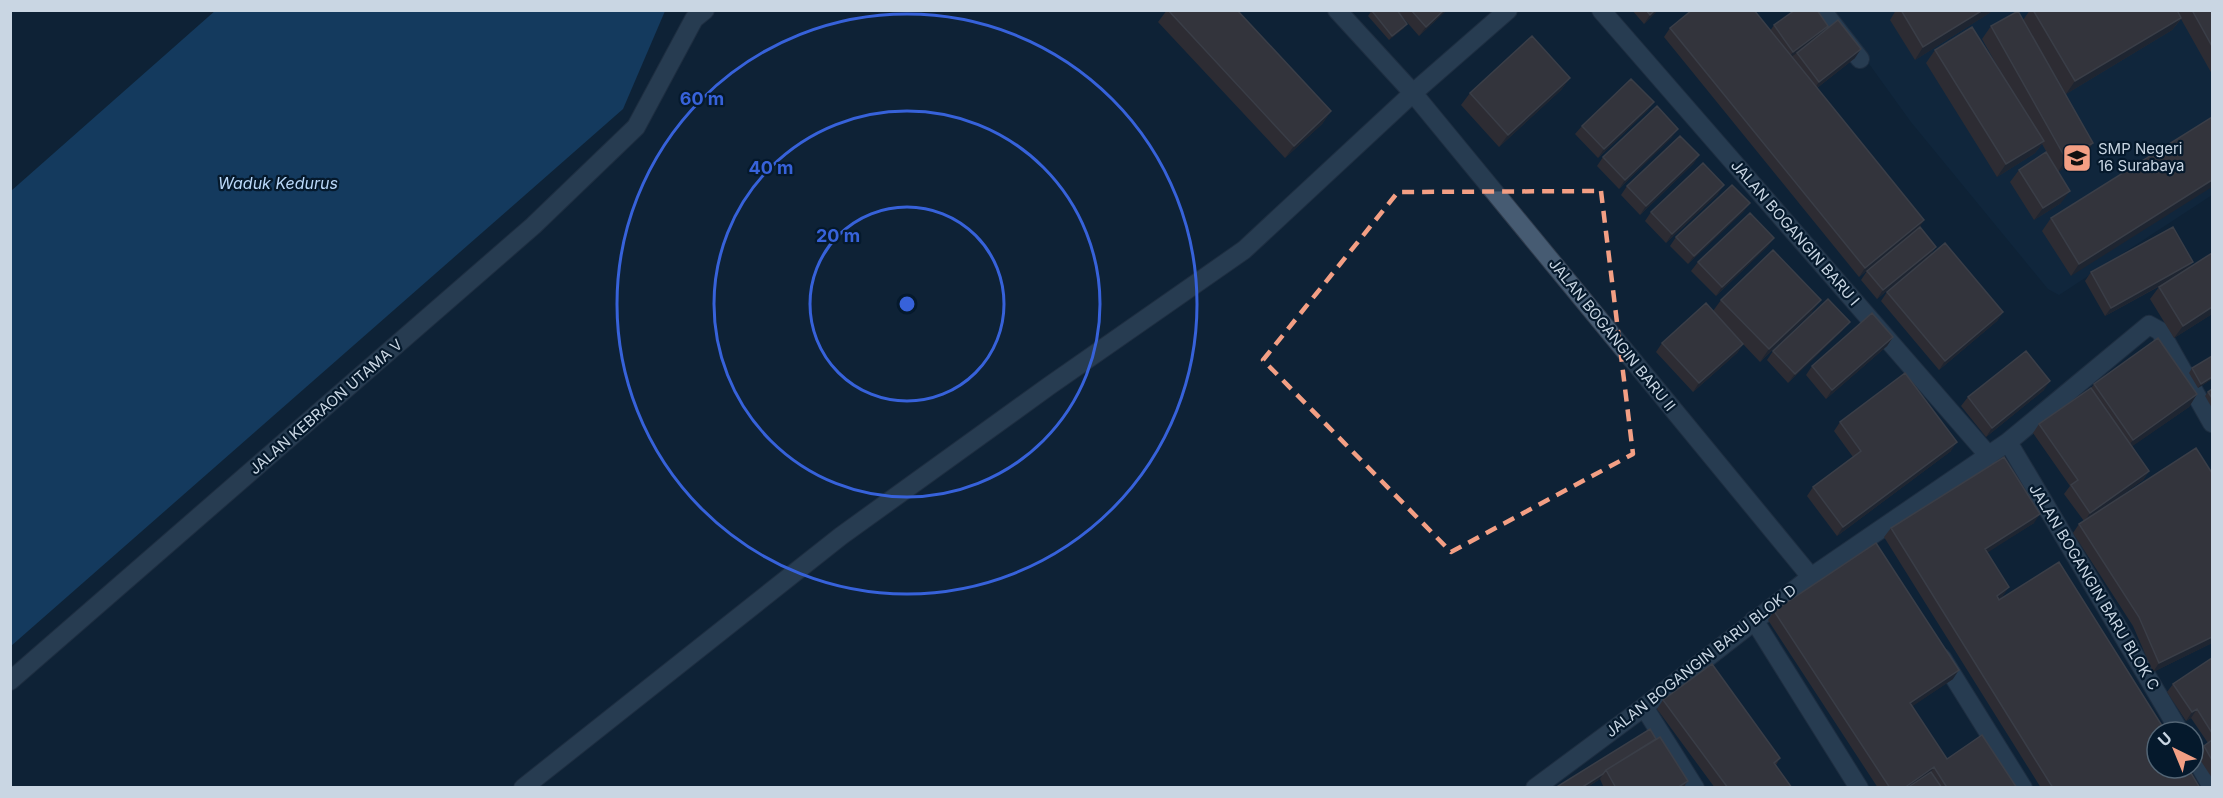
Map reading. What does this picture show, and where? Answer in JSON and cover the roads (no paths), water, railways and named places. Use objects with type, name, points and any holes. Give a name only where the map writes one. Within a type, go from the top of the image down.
[{"type":"street","name":"JALAN KEBRAON UTAMA V","points":[[10,681],[533,226],[636,127],[694,20],[705,10]]},
{"type":"street","name":"JALAN BOGANGIN BARU II","points":[[1337,10],[1413,93],[1810,577]]},
{"type":"street","points":[[523,788],[841,536],[1049,386],[1244,250],[1413,93],[1508,10]]},
{"type":"street","name":"JALAN BOGANGIN BARU I","points":[[1601,10],[1989,456]]},
{"type":"street","points":[[1822,10],[1860,59]]},
{"type":"street","name":"JALAN BOGANGIN BARU BLOK D","points":[[1535,788],[1810,577],[2008,442],[2149,326],[2154,326],[2160,331],[2212,423]]},
{"type":"street","name":"JALAN BOGANGIN BARU BLOK C","points":[[2008,442],[2173,720]]},
{"type":"street","points":[[1867,536],[1880,556]]},
{"type":"street","points":[[1754,620],[1859,788]]},
{"type":"street","points":[[1936,647],[2023,788]]},
{"type":"street","points":[[1644,706],[1695,788]]},
{"type":"water","name":"Waduk Kedurus","points":[[216,10],[665,11],[623,109],[11,646],[11,191]]},
{"type":"place","name":"SMP Negeri 16 Surabaya","points":[[2077,158]]}]
